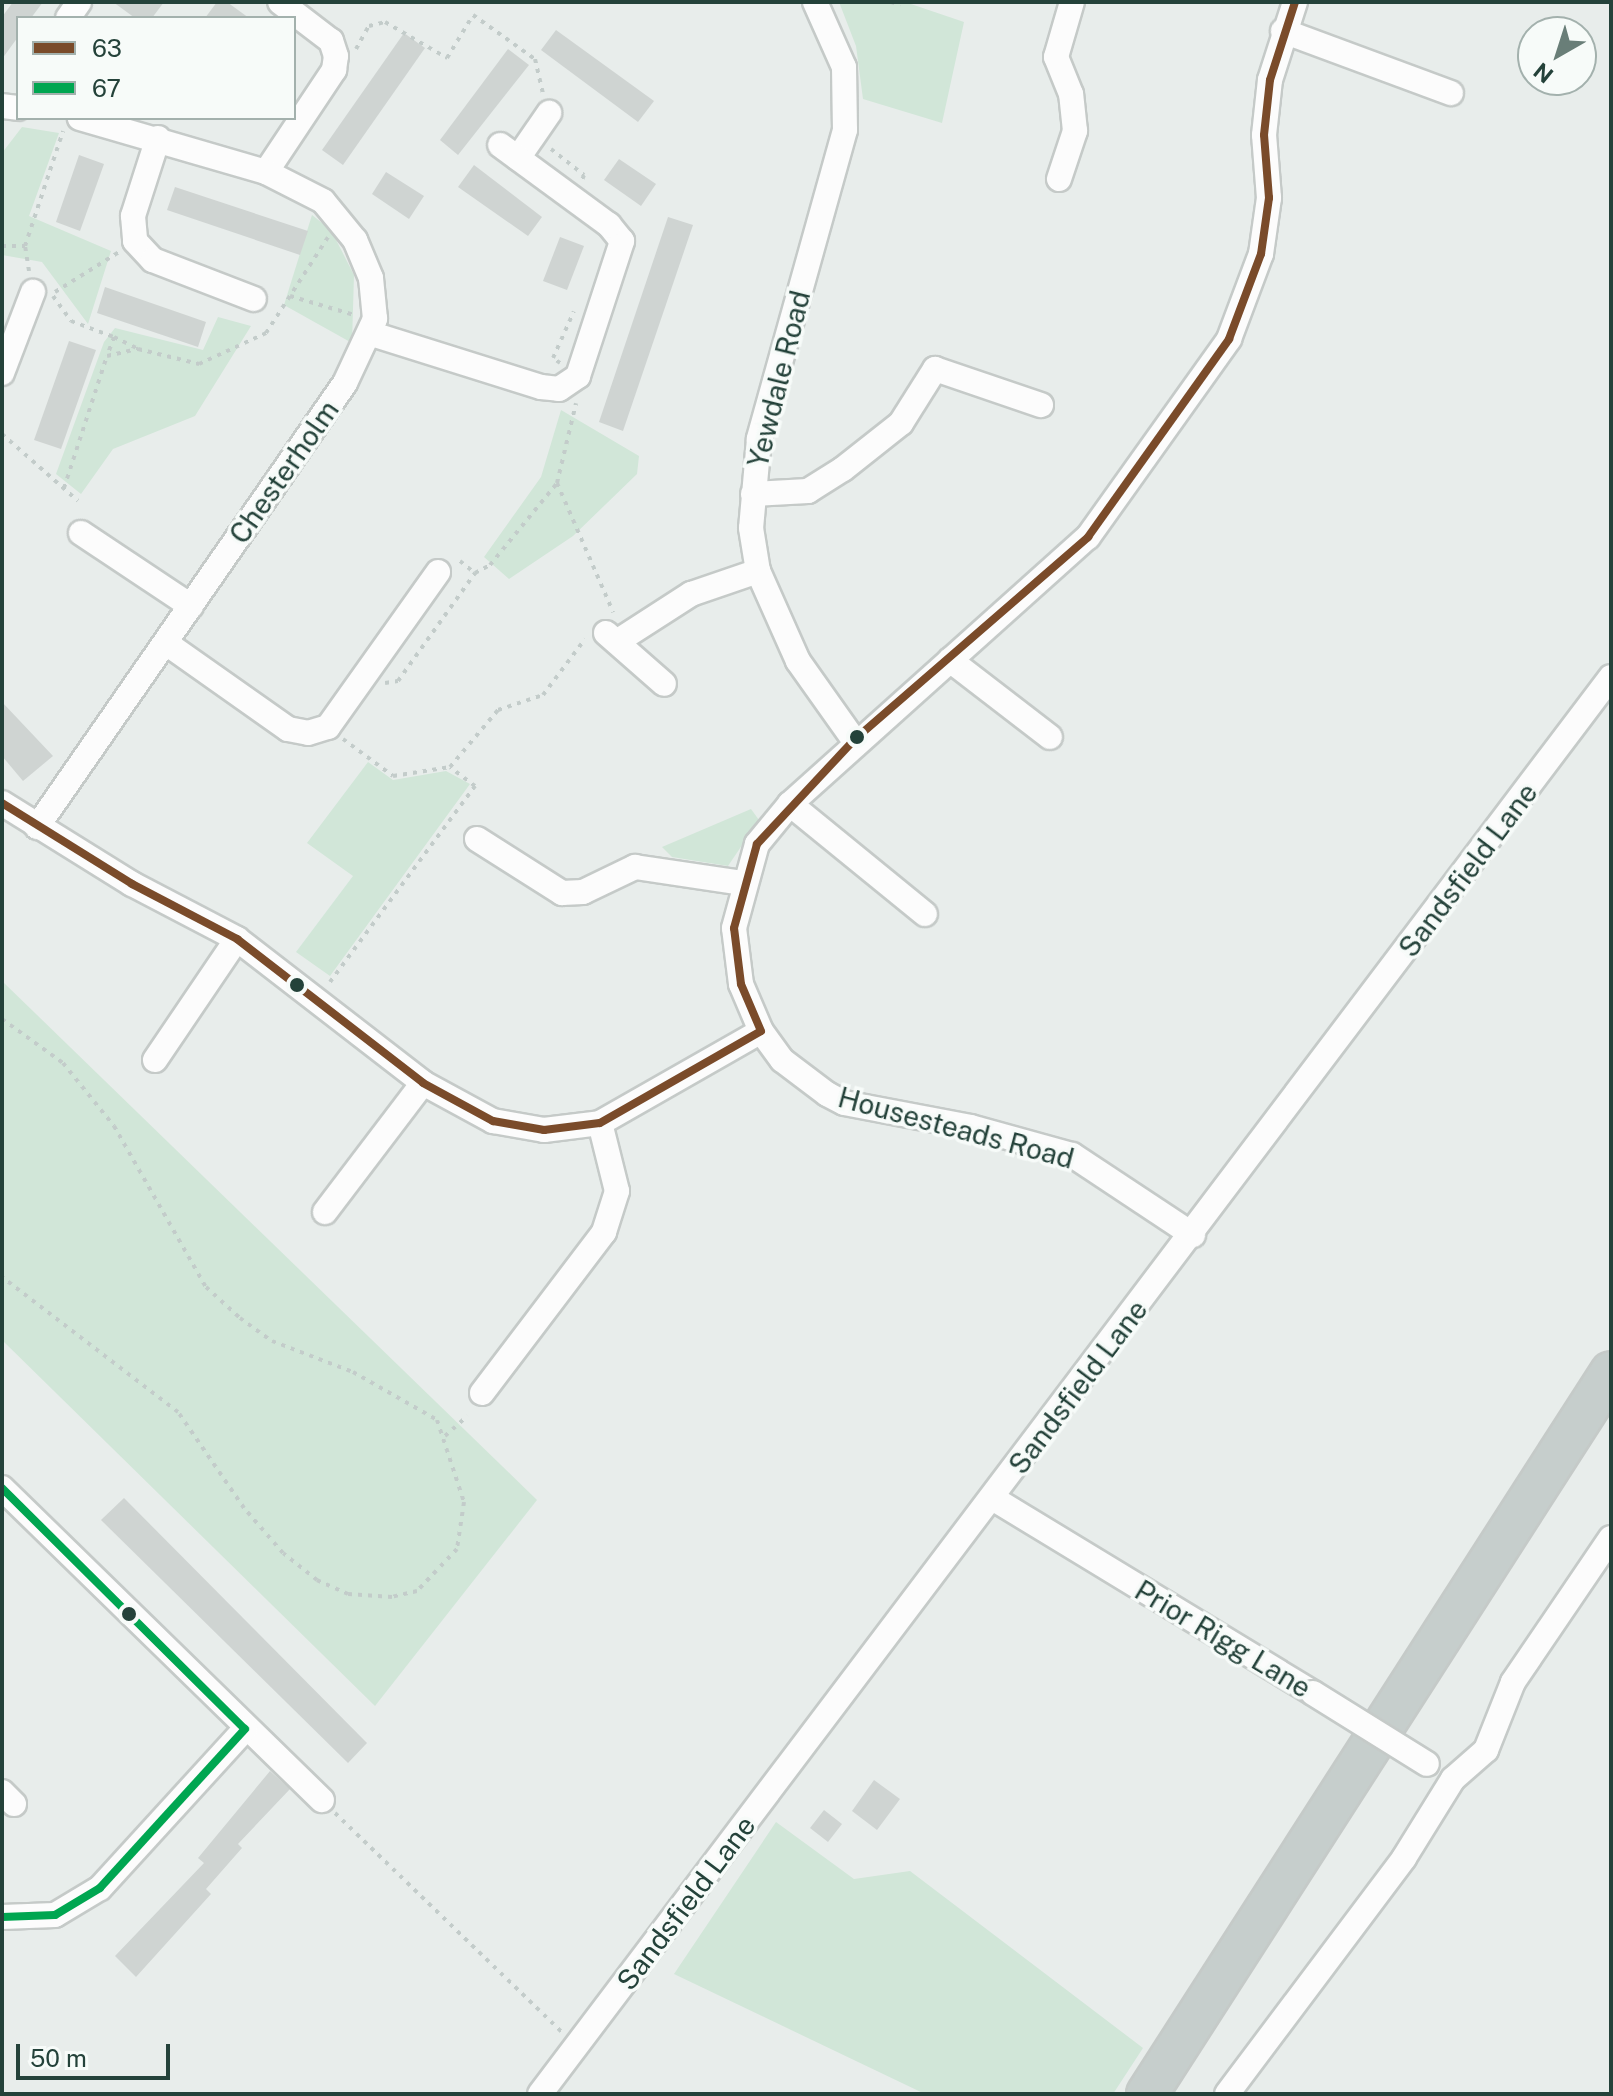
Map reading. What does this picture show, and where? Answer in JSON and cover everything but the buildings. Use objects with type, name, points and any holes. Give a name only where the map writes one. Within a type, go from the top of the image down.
[{"type":"highway","points":[[1147,2094],[1611,1372]]},
{"type":"street","points":[[266,172],[334,70],[336,56],[331,41],[280,2]]},
{"type":"street","name":"Yewdale Road","points":[[815,2],[844,67],[845,130],[759,439],[753,494],[758,571],[798,661],[854,740]]},
{"type":"street","points":[[1059,179],[1075,131],[1071,94],[1056,57],[1072,2]]},
{"type":"street","name":"Housesteads Road","points":[[1193,1235],[1072,1155],[971,1127],[844,1103],[782,1060],[761,1031],[741,984],[734,928],[742,883],[757,844],[790,804],[854,740],[950,660],[1088,537],[1229,339],[1261,254],[1269,198],[1264,135],[1283,31],[1295,2]]},
{"type":"street","points":[[1283,31],[1451,93]]},
{"type":"street","points":[[72,124],[158,138],[298,185],[344,220],[371,278],[366,326],[541,387],[559,389],[578,376],[622,241],[609,225],[509,151],[551,109]]},
{"type":"street","points":[[158,138],[133,216],[135,241],[153,260],[254,299]]},
{"type":"street","points":[[2,373],[41,286]]},
{"type":"street","name":"Chesterholm","points":[[37,827],[191,606],[366,326]]},
{"type":"street","points":[[753,494],[808,491],[843,469],[901,423],[935,369],[1041,405]]},
{"type":"street","points":[[81,533],[191,606]]},
{"type":"street","points":[[166,643],[288,729],[308,733],[328,727],[449,567]]},
{"type":"street","points":[[664,684],[604,631],[691,594],[758,571]]},
{"type":"street","points":[[950,660],[1050,737]]},
{"type":"street","name":"Sandsfield Lane","points":[[540,2094],[994,1499],[1611,677]]},
{"type":"street","points":[[2,803],[37,827],[237,939],[423,1083],[493,1121],[544,1130],[600,1123],[761,1031]]},
{"type":"street","points":[[790,804],[925,914]]},
{"type":"street","points":[[477,839],[562,893],[583,892],[635,867],[742,883]]},
{"type":"street","points":[[155,1060],[237,939]]},
{"type":"street","points":[[325,1212],[423,1083]]},
{"type":"street","points":[[482,1393],[604,1232],[617,1191],[600,1123]]},
{"type":"street","points":[[2,1488],[245,1729],[322,1800]]},
{"type":"street","name":"Prior Rigg Lane","points":[[994,1499],[1453,1779]]},
{"type":"street","points":[[1227,2094],[1404,1858],[1453,1779],[1486,1750],[1513,1682],[1611,1538]]},
{"type":"street","points":[[2,1917],[55,1915],[100,1888],[245,1729]]},
{"type":"path","points":[[891,2],[901,5]]},
{"type":"path","points":[[351,57],[369,26],[385,22],[447,58],[473,15],[535,59],[544,99],[551,109]]},
{"type":"path","points":[[72,124],[25,246],[27,270],[71,321],[138,349],[199,364],[266,333],[328,237]]},
{"type":"path","points":[[542,142],[584,175],[578,190]]},
{"type":"path","points":[[2,246],[25,246]]},
{"type":"path","points":[[41,286],[124,248]]},
{"type":"path","points":[[290,296],[366,326]]},
{"type":"path","points":[[569,369],[553,358],[574,311],[588,310]]},
{"type":"path","points":[[64,488],[114,337]]},
{"type":"path","points":[[107,356],[138,349]]},
{"type":"path","points":[[449,567],[475,573],[490,565],[557,483],[582,387]]},
{"type":"path","points":[[2,434],[78,501]]},
{"type":"path","points":[[340,737],[393,776],[450,767],[498,710],[543,695],[604,631],[614,613],[557,483]]},
{"type":"path","points":[[328,984],[475,786],[450,767]]},
{"type":"path","points":[[2,1019],[63,1063],[114,1126],[206,1287],[272,1341],[353,1372],[437,1420],[464,1502],[457,1549],[417,1591],[392,1597],[348,1594],[283,1553],[178,1412],[2,1277]]},
{"type":"path","points":[[444,1436],[467,1416]]},
{"type":"path","points":[[322,1800],[563,2034]]},
{"type":"green space","points":[[839,2],[905,2],[964,22],[942,123],[863,99],[856,46]]},
{"type":"green space","points":[[22,127],[59,133],[29,216],[111,251],[88,324],[42,262],[2,255],[2,153]]},
{"type":"green space","points":[[312,215],[331,230],[354,275],[352,343],[284,305]]},
{"type":"green space","points":[[218,317],[251,326],[195,416],[113,449],[81,494],[56,474],[104,342],[115,328],[203,350]]},
{"type":"green space","points":[[561,410],[639,456],[637,474],[573,536],[509,579],[484,557],[541,477]]},
{"type":"green space","points":[[368,762],[393,780],[446,771],[470,784],[330,976],[296,952],[353,876],[307,843]]},
{"type":"green space","points":[[751,809],[759,820],[728,866],[672,857],[662,847]]},
{"type":"green space","points":[[2,981],[537,1500],[375,1706],[2,1340]]},
{"type":"green space","points":[[776,1822],[854,1879],[910,1871],[1143,2048],[1113,2094],[925,2094],[674,1974]]},
{"type":"transit line","name":"63","points":[[2,803],[132,884],[237,939],[423,1083],[493,1121],[544,1130],[600,1123],[761,1031],[741,984],[734,928],[757,844],[854,740],[1088,537],[1229,339],[1261,254],[1269,198],[1264,135],[1270,80],[1295,2]]},
{"type":"transit line","name":"67","points":[[2,1488],[245,1729],[100,1888],[55,1915],[2,1917]]}]
